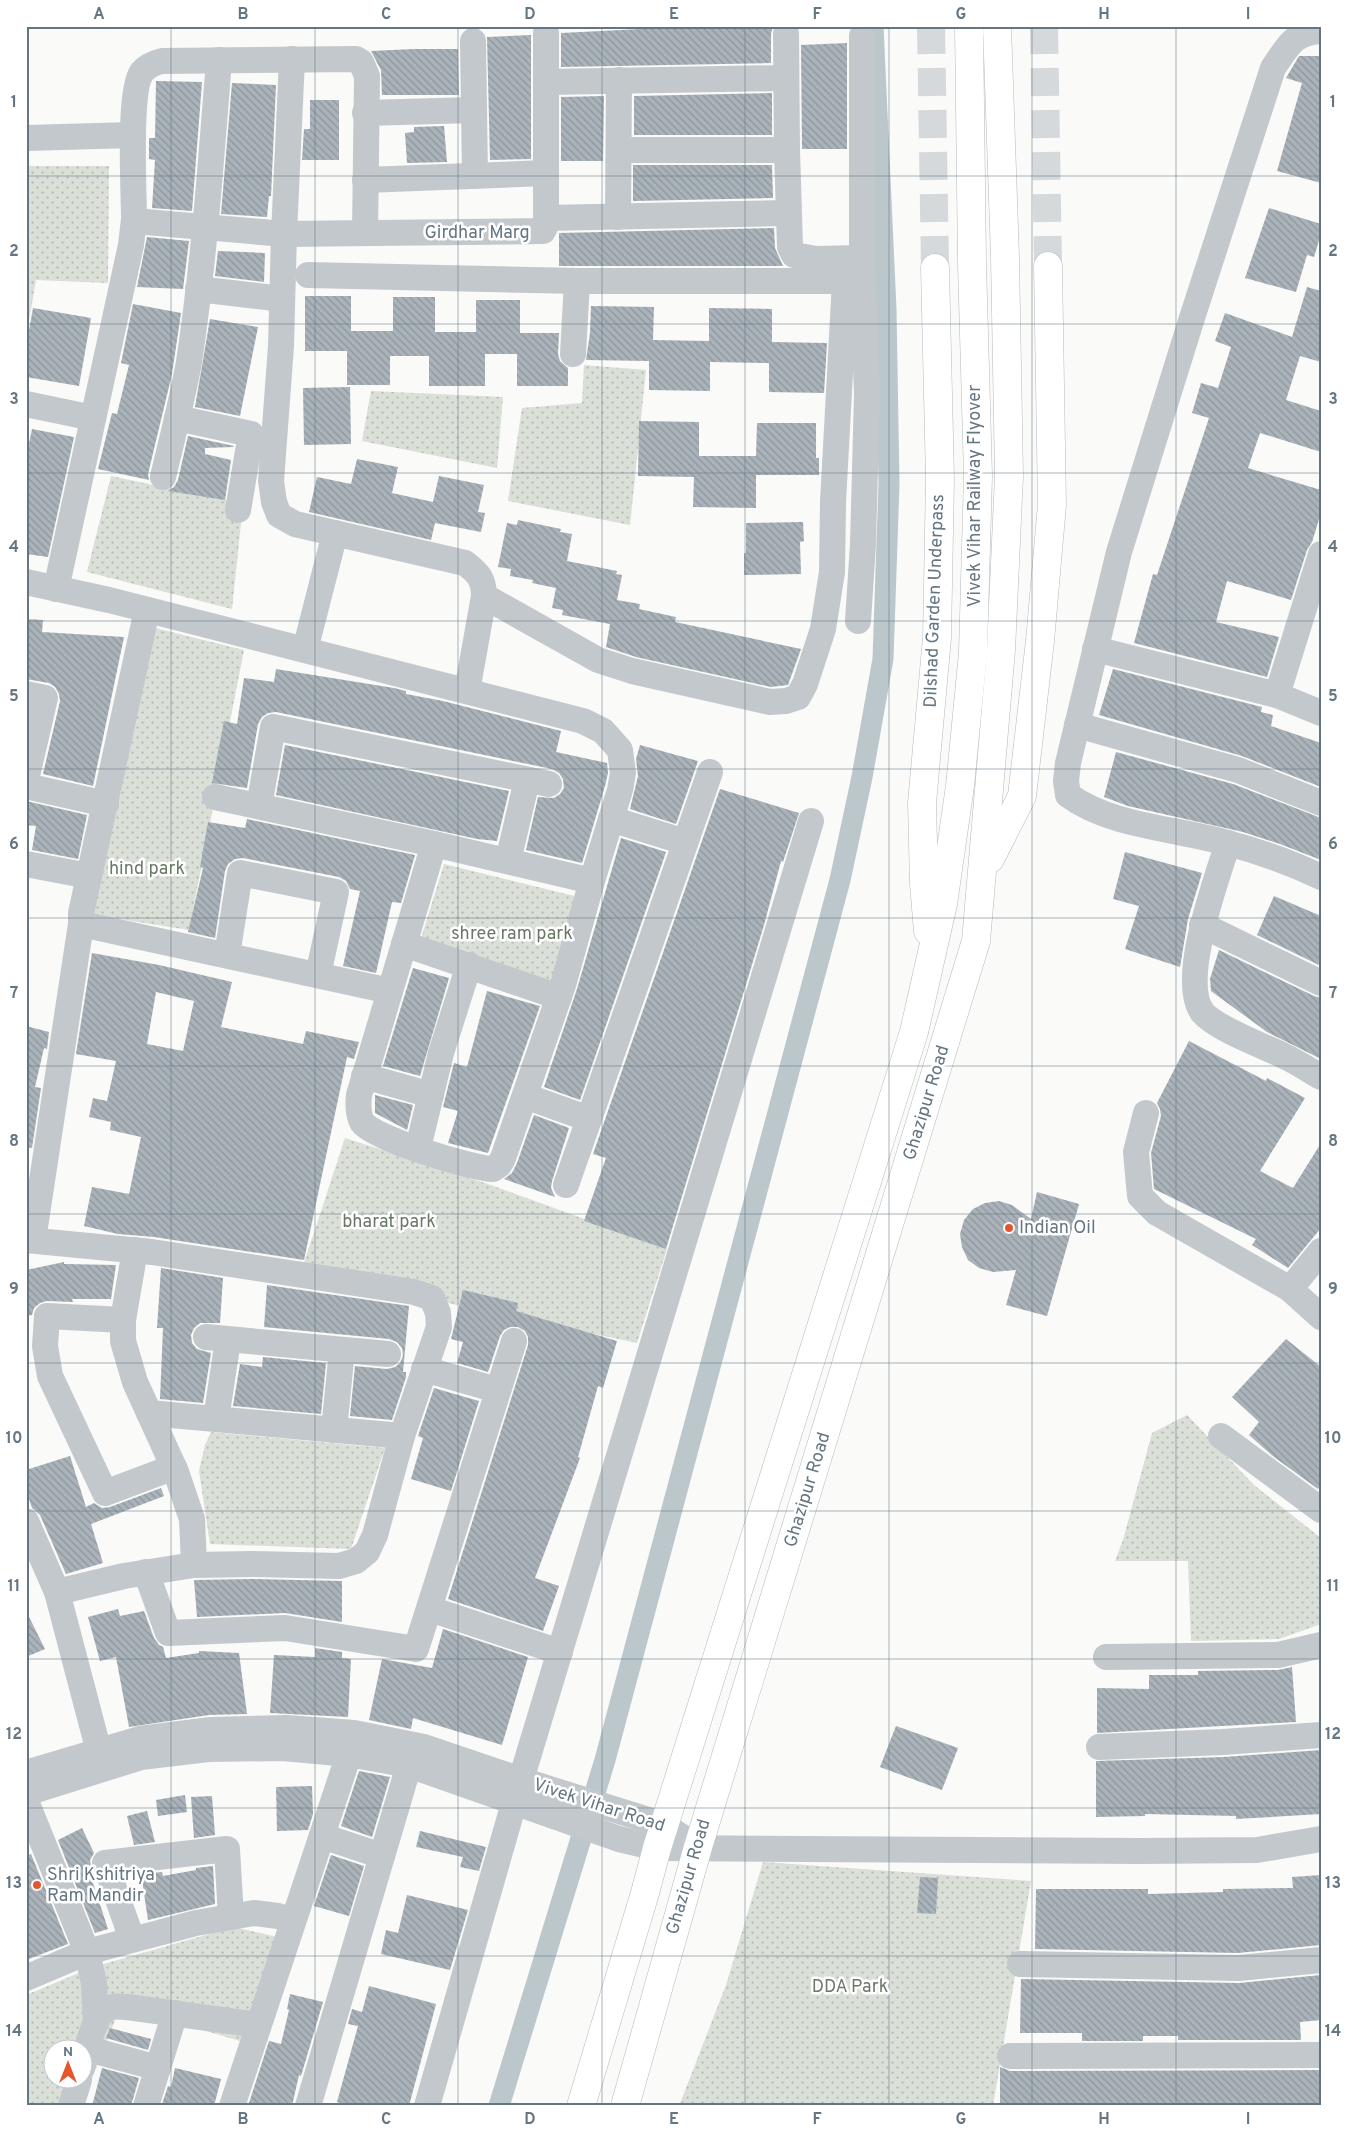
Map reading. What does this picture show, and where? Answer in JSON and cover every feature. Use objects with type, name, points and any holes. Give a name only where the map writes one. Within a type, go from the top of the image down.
[{"type":"main road","name":"Vivek Vihar Railway Flyover","points":[[930,963],[943,904],[960,786],[973,653],[978,476],[972,263],[969,26]]},
{"type":"main road","name":"Vivek Vihar Railway Flyover","points":[[983,874],[1002,650],[1009,476],[1005,257],[997,26]]},
{"type":"main road","points":[[983,874],[1022,796],[1040,641],[1052,505],[1048,266]]},
{"type":"main road","name":"Dilshad Garden Underpass","points":[[930,963],[924,884],[922,803],[937,638],[940,479],[935,268]]},
{"type":"main road","name":"Ghazipur Road","points":[[625,2106],[698,1846],[976,941],[983,874]]},
{"type":"main road","name":"Ghazipur Road","points":[[581,2106],[660,1836],[914,1032],[930,963]]},
{"type":"street","points":[[1321,31],[1292,40],[1273,68],[1119,552],[1067,772],[1068,795],[1083,806],[1109,816],[1228,843],[1321,877]]},
{"type":"street","points":[[546,34],[546,218]]},
{"type":"street","points":[[786,34],[790,247],[794,254],[816,259],[862,258]]},
{"type":"street","points":[[858,621],[863,544],[867,396],[862,258],[862,36]]},
{"type":"street","points":[[473,41],[475,176]]},
{"type":"street","points":[[292,59],[281,346],[271,481],[274,502],[279,515],[296,524],[465,563],[480,575],[484,585],[484,596],[466,691]]},
{"type":"street","points":[[56,589],[131,246],[134,221],[133,135],[138,84],[142,72],[151,64],[162,61],[356,59],[361,62],[367,76],[365,113],[365,233]]},
{"type":"street","points":[[163,477],[187,370],[207,227],[219,60]]},
{"type":"street","points":[[546,82],[786,78]]},
{"type":"street","points":[[618,217],[619,80]]},
{"type":"street","points":[[365,113],[474,110]]},
{"type":"street","points":[[26,138],[133,135]]},
{"type":"street","points":[[619,150],[787,150]]},
{"type":"street","points":[[365,180],[546,173]]},
{"type":"street","name":"Girdhar Marg","points":[[134,221],[284,234],[538,232],[546,229],[546,218],[788,213]]},
{"type":"street","points":[[308,275],[577,281],[845,281],[833,502],[832,572],[823,629],[805,684],[798,697],[786,702],[770,702],[632,671],[598,660],[484,596]]},
{"type":"street","points":[[573,354],[577,281]]},
{"type":"street","points":[[198,290],[282,299]]},
{"type":"street","points":[[26,404],[93,418]]},
{"type":"street","points":[[176,418],[251,434],[238,510]]},
{"type":"street","points":[[305,650],[335,533]]},
{"type":"street","points":[[1277,695],[1321,554]]},
{"type":"street","points":[[26,582],[147,610],[583,721],[604,731],[620,750],[623,773],[620,790],[558,997],[504,1158],[499,1166],[493,1170],[454,1161],[375,1134],[363,1123],[358,1105],[364,1076],[434,844]]},
{"type":"street","points":[[57,1592],[146,1572],[194,1565],[339,1566],[356,1561],[367,1552],[375,1535],[402,1436],[439,1327],[438,1313],[432,1298],[414,1292],[134,1250],[30,1240],[81,924],[81,913],[147,610]]},
{"type":"street","points":[[1095,649],[1277,695],[1321,713]]},
{"type":"street","points":[[26,694],[45,698],[26,780]]},
{"type":"street","points":[[1077,725],[1238,770],[1321,803]]},
{"type":"street","points":[[259,806],[273,727],[538,782],[508,861]]},
{"type":"street","points":[[566,1185],[710,772]]},
{"type":"street","points":[[26,786],[106,804]]},
{"type":"street","points":[[215,797],[434,844],[592,881]]},
{"type":"street","points":[[611,819],[685,842]]},
{"type":"street","points":[[427,2106],[518,1791],[811,821]]},
{"type":"street","points":[[1228,843],[1202,925],[1195,983],[1196,997],[1204,1013],[1222,1026],[1287,1057],[1321,1077]]},
{"type":"street","points":[[26,864],[89,876]]},
{"type":"street","points":[[226,955],[240,873],[336,892],[318,975]]},
{"type":"street","points":[[81,924],[390,991]]},
{"type":"street","points":[[1202,925],[1321,983]]},
{"type":"street","points":[[404,944],[470,965],[558,997]]},
{"type":"street","points":[[418,1148],[441,1053],[470,965]]},
{"type":"street","points":[[364,1076],[431,1095]]},
{"type":"street","points":[[525,1096],[589,1120]]},
{"type":"street","points":[[1146,1113],[1136,1152],[1140,1196],[1156,1213],[1290,1289],[1321,1318]]},
{"type":"street","points":[[134,1250],[123,1320],[123,1341],[135,1382],[174,1467],[192,1519],[194,1565]]},
{"type":"street","points":[[1290,1289],[1321,1251]]},
{"type":"street","points":[[123,1320],[47,1316],[46,1346],[50,1376],[105,1493],[174,1467]]},
{"type":"street","points":[[216,1419],[217,1338],[388,1354]]},
{"type":"street","points":[[146,1572],[168,1633],[285,1628],[416,1649],[514,1341]]},
{"type":"street","points":[[334,1430],[342,1350]]},
{"type":"street","points":[[424,1369],[497,1390]]},
{"type":"street","points":[[149,1413],[402,1436]]},
{"type":"street","points":[[1221,1436],[1321,1510]]},
{"type":"street","points":[[26,1521],[57,1592],[101,1761]]},
{"type":"street","points":[[430,1609],[560,1652]]},
{"type":"street","points":[[1106,1657],[1278,1655],[1321,1645]]},
{"type":"street","name":"Vivek Vihar Road","points":[[26,1793],[101,1761],[140,1739],[210,1730],[288,1728],[354,1734],[424,1747],[518,1791],[558,1805],[619,1839],[660,1836],[698,1846],[1141,1851],[1257,1850],[1321,1839]]},
{"type":"street","points":[[1099,1747],[1223,1742],[1321,1735]]},
{"type":"street","name":"Vivek Vihar Road","points":[[26,1773],[101,1761],[208,1749],[283,1748],[349,1754],[409,1765],[518,1791]]},
{"type":"street","points":[[232,2106],[349,1754]]},
{"type":"street","points":[[308,2106],[409,1765]]},
{"type":"street","points":[[26,1800],[87,1952],[94,1983],[96,2022]]},
{"type":"street","name":"Vivek Vihar Road","points":[[558,1805],[630,1813],[660,1836]]},
{"type":"street","points":[[322,1836],[382,1856]]},
{"type":"street","points":[[132,1939],[105,1863],[227,1848],[231,1917]]},
{"type":"street","points":[[26,1978],[87,1952],[196,1923],[254,1913],[278,1916],[292,1921]]},
{"type":"street","points":[[1020,1964],[1239,1968],[1321,1960]]},
{"type":"street","points":[[90,2040],[96,2022],[102,2012],[111,2006],[127,2006],[258,2025]]},
{"type":"street","points":[[146,2106],[175,2013]]},
{"type":"street","points":[[1010,2056],[1321,2055]]},
{"type":"street","points":[[92,2059],[158,2068]]},
{"type":"street","points":[[71,2106],[76,2090]]},
{"type":"green space","points":[[26,166],[109,166],[108,283],[36,280],[26,339]]},
{"type":"green space","points":[[584,365],[646,370],[630,525],[508,501],[522,408],[582,403]]},
{"type":"green space","points":[[371,391],[503,397],[497,468],[362,441]]},
{"type":"green space","points":[[111,476],[240,503],[241,523],[232,609],[87,572]]},
{"type":"green space","name":"hind park","points":[[155,628],[244,650],[189,930],[81,913]]},
{"type":"green space","name":"shree ram park","points":[[444,864],[583,898],[547,999],[415,958]]},
{"type":"green space","name":"bharat park","points":[[345,1138],[488,1184],[667,1249],[637,1343],[301,1272]]},
{"type":"green space","points":[[1187,1415],[1254,1485],[1321,1538],[1321,1624],[1279,1639],[1191,1641],[1188,1561],[1115,1561],[1123,1540],[1152,1433]]},
{"type":"green space","points":[[211,1432],[385,1448],[351,1549],[210,1544],[199,1471],[205,1445]]},
{"type":"green space","name":"DDA Park","points":[[763,1862],[1031,1881],[993,2106],[679,2106],[726,1985]]},
{"type":"green space","points":[[234,1927],[286,1939],[240,2041],[128,2008],[120,2008],[92,2078],[92,2040],[42,2040],[42,2090],[87,2090],[81,2106],[26,2106],[26,1995],[93,1967]]},
{"type":"building","points":[[701,26],[773,26],[771,34],[771,63],[561,67],[561,33]]},
{"type":"building","points":[[531,35],[531,159],[490,160],[487,37]]},
{"type":"building","points":[[847,43],[847,149],[802,149],[801,45]]},
{"type":"building","points":[[458,49],[459,95],[382,95],[381,70],[371,51]]},
{"type":"building","points":[[1299,56],[1321,56],[1321,183],[1277,171],[1302,83],[1286,78]]},
{"type":"building","points":[[156,81],[202,82],[192,211],[152,208],[155,160],[149,159],[149,138],[155,138]]},
{"type":"building","points":[[232,83],[276,85],[271,196],[269,196],[267,217],[221,214]]},
{"type":"building","points":[[772,93],[772,135],[634,135],[634,96]]},
{"type":"building","points":[[604,96],[603,161],[561,161],[561,97]]},
{"type":"building","points":[[310,100],[339,100],[339,160],[302,160],[304,129],[310,129]]},
{"type":"building","points":[[444,126],[447,162],[407,163],[405,133],[414,132],[414,127]]},
{"type":"building","points":[[633,165],[772,165],[773,198],[633,201]]},
{"type":"building","points":[[1269,208],[1321,224],[1321,234],[1314,257],[1307,255],[1296,292],[1245,278]]},
{"type":"building","points":[[774,228],[775,248],[783,266],[559,266],[559,233]]},
{"type":"building","points":[[147,237],[189,241],[183,289],[137,287]]},
{"type":"building","points":[[218,251],[265,253],[264,282],[215,276]]},
{"type":"building","points":[[1307,287],[1321,291],[1321,362],[1300,356],[1286,400],[1321,411],[1321,452],[1260,433],[1248,468],[1321,490],[1321,513],[1291,600],[1227,581],[1216,622],[1279,637],[1267,677],[1134,643],[1153,574],[1157,575],[1209,418],[1192,413],[1201,383],[1218,388],[1231,347],[1215,341],[1225,313],[1292,337]]},
{"type":"building","points":[[305,296],[351,296],[351,331],[393,331],[393,297],[435,297],[435,332],[476,332],[476,300],[520,300],[520,333],[559,333],[558,354],[560,361],[568,368],[568,386],[517,386],[517,354],[485,354],[485,386],[429,386],[429,356],[390,356],[390,385],[347,385],[347,351],[305,351]]},
{"type":"building","points":[[133,304],[181,313],[172,374],[148,474],[149,480],[98,469],[112,413],[117,414],[129,365],[121,363]]},
{"type":"building","points":[[591,306],[654,307],[653,340],[709,341],[709,308],[772,309],[772,342],[827,343],[824,393],[769,392],[769,363],[710,362],[710,391],[649,390],[649,361],[586,360]]},
{"type":"building","points":[[33,308],[91,318],[79,386],[26,377],[26,347]]},
{"type":"building","points":[[210,319],[258,327],[240,416],[195,407]]},
{"type":"building","points":[[350,387],[351,444],[304,445],[303,388]]},
{"type":"building","points":[[639,421],[699,422],[699,456],[756,456],[757,423],[816,423],[816,458],[819,458],[819,475],[756,475],[756,508],[693,507],[694,477],[638,476]]},
{"type":"building","points":[[32,429],[74,437],[48,557],[26,554],[26,458]]},
{"type":"building","points":[[188,436],[234,446],[205,448],[205,454],[231,460],[225,500],[168,491],[174,487],[178,480]]},
{"type":"building","points":[[357,459],[398,467],[392,493],[433,502],[439,476],[484,485],[478,512],[485,513],[481,532],[435,523],[431,540],[309,512],[317,477],[351,484]]},
{"type":"building","points":[[518,520],[561,529],[560,532],[572,534],[567,561],[617,571],[616,574],[622,575],[617,600],[640,604],[639,609],[676,617],[675,622],[801,649],[788,685],[771,687],[636,657],[606,647],[610,624],[562,615],[563,610],[552,608],[556,588],[532,583],[533,580],[510,576],[511,569],[498,567],[507,523],[517,525]]},
{"type":"building","points":[[803,522],[804,541],[800,542],[801,574],[744,575],[746,523]]},
{"type":"building","points":[[26,619],[43,620],[42,632],[124,637],[93,786],[43,774],[60,701],[55,687],[49,683],[26,679]]},
{"type":"building","points":[[276,669],[394,688],[406,691],[406,694],[443,701],[561,731],[556,752],[607,763],[608,773],[605,786],[582,863],[526,850],[538,797],[554,798],[564,788],[563,779],[559,773],[552,769],[276,712],[268,713],[262,717],[258,724],[247,788],[212,783],[224,721],[237,724],[244,678],[274,682]]},
{"type":"building","points":[[1113,669],[1262,707],[1261,712],[1273,715],[1271,726],[1321,743],[1321,787],[1242,756],[1099,715]]},
{"type":"building","points":[[285,745],[509,791],[497,841],[477,839],[276,795]]},
{"type":"building","points":[[640,745],[698,761],[676,824],[630,809],[638,776],[636,759]]},
{"type":"building","points":[[1116,752],[1233,784],[1321,818],[1321,860],[1243,832],[1128,806],[1104,797]]},
{"type":"building","points":[[720,789],[799,813],[783,862],[781,861],[764,925],[666,1249],[584,1221],[606,1158],[593,1154]]},
{"type":"building","points":[[26,801],[87,815],[78,859],[32,850],[36,826],[26,825]]},
{"type":"building","points":[[247,819],[415,855],[401,903],[392,902],[376,973],[343,966],[360,891],[350,889],[346,881],[339,877],[243,858],[235,859],[228,864],[225,871],[215,938],[188,932],[203,868],[200,867],[208,822],[245,828]]},
{"type":"building","points":[[621,838],[666,852],[580,1100],[544,1087],[577,989]]},
{"type":"building","points":[[1125,852],[1202,873],[1188,919],[1180,967],[1125,949],[1139,906],[1113,899]]},
{"type":"building","points":[[1274,896],[1321,916],[1321,966],[1257,935]]},
{"type":"building","points":[[1219,950],[1321,998],[1321,1059],[1267,1032],[1211,991],[1210,979]]},
{"type":"building","points":[[92,953],[159,965],[232,982],[221,1027],[303,1044],[306,1031],[359,1042],[354,1059],[347,1057],[304,1260],[154,1237],[118,1234],[84,1226],[92,1187],[129,1194],[141,1137],[110,1130],[111,1122],[89,1117],[93,1098],[107,1101],[116,1061],[76,1054]],"holes":[[[156,992],[194,1001],[183,1051],[147,1044]]]},
{"type":"building","points":[[413,968],[449,978],[420,1076],[383,1066]]},
{"type":"building","points":[[487,991],[540,1006],[488,1153],[448,1143],[458,1111],[443,1107],[454,1063],[467,1067]]},
{"type":"building","points":[[26,1026],[49,1032],[47,1049],[44,1048],[35,1087],[41,1088],[32,1148],[26,1147]]},
{"type":"building","points":[[1189,1041],[1266,1081],[1267,1078],[1305,1098],[1260,1171],[1293,1188],[1321,1143],[1321,1228],[1288,1268],[1252,1245],[1256,1239],[1154,1189],[1151,1153],[1161,1116],[1157,1103]]},
{"type":"building","points":[[375,1095],[413,1105],[407,1130],[375,1113]]},
{"type":"building","points":[[534,1115],[569,1128],[552,1181],[551,1188],[555,1197],[504,1179],[512,1173],[517,1163]]},
{"type":"building","points":[[1037,1192],[1079,1204],[1047,1316],[1006,1305],[1016,1270],[993,1272],[979,1268],[968,1260],[962,1247],[960,1234],[964,1220],[973,1209],[985,1203],[999,1201],[1012,1205],[1031,1219]]},
{"type":"building","points":[[64,1262],[64,1264],[116,1265],[111,1299],[72,1299],[73,1302],[47,1301],[40,1303],[34,1308],[32,1315],[26,1316],[26,1270]]},
{"type":"building","points":[[161,1268],[223,1278],[220,1323],[200,1323],[194,1328],[191,1335],[192,1343],[197,1349],[211,1353],[203,1403],[160,1399],[163,1328],[157,1328]]},
{"type":"building","points":[[267,1285],[409,1306],[403,1372],[406,1372],[406,1377],[392,1420],[350,1416],[355,1366],[387,1369],[395,1367],[400,1363],[403,1356],[402,1348],[397,1342],[389,1339],[264,1327]]},
{"type":"building","points":[[463,1290],[518,1303],[516,1311],[617,1341],[603,1388],[598,1386],[578,1457],[580,1458],[535,1578],[559,1586],[543,1631],[448,1599],[528,1345],[528,1337],[525,1331],[518,1327],[510,1327],[504,1330],[500,1336],[488,1372],[457,1363],[463,1342],[451,1339]]},
{"type":"building","points":[[1286,1339],[1321,1367],[1321,1485],[1318,1489],[1274,1457],[1249,1435],[1259,1422],[1232,1397]]},
{"type":"building","points":[[263,1357],[326,1363],[321,1414],[233,1406],[240,1364],[262,1367]]},
{"type":"building","points":[[434,1388],[479,1401],[451,1491],[411,1479],[423,1438],[418,1436]]},
{"type":"building","points":[[70,1456],[86,1507],[94,1503],[102,1508],[110,1507],[161,1488],[164,1496],[91,1524],[103,1563],[66,1574],[40,1515],[32,1508],[26,1490],[26,1470]]},
{"type":"building","points":[[194,1580],[342,1581],[342,1622],[285,1613],[197,1617]]},
{"type":"building","points":[[118,1609],[120,1616],[144,1611],[154,1638],[163,1647],[166,1658],[199,1653],[199,1651],[239,1653],[247,1714],[209,1715],[129,1727],[116,1657],[100,1661],[88,1617]]},
{"type":"building","points":[[26,1611],[45,1649],[26,1657]]},
{"type":"building","points":[[443,1629],[528,1657],[502,1745],[413,1718],[411,1729],[369,1720],[382,1659],[432,1668]]},
{"type":"building","points":[[315,1648],[342,1652],[342,1658],[351,1659],[348,1717],[270,1713],[274,1655],[315,1657]]},
{"type":"building","points":[[1292,1667],[1296,1722],[1097,1733],[1097,1688],[1149,1689],[1149,1675],[1198,1675],[1198,1671],[1278,1670]]},
{"type":"building","points":[[896,1726],[958,1748],[942,1790],[880,1767]]},
{"type":"building","points":[[1321,1750],[1321,1814],[1236,1819],[1236,1816],[1145,1814],[1145,1816],[1096,1817],[1096,1761],[1224,1757]]},
{"type":"building","points":[[359,1771],[390,1777],[372,1837],[341,1826]]},
{"type":"building","points":[[312,1786],[313,1814],[308,1830],[277,1831],[276,1787]]},
{"type":"building","points":[[185,1795],[187,1812],[158,1816],[156,1800]]},
{"type":"building","points":[[212,1796],[215,1835],[194,1838],[191,1797]]},
{"type":"building","points":[[147,1811],[155,1842],[134,1845],[127,1816]]},
{"type":"building","points":[[82,1828],[94,1853],[90,1860],[92,1872],[90,1874],[108,1929],[95,1933],[58,1840]]},
{"type":"building","points":[[420,1831],[486,1847],[479,1871],[460,1867],[463,1857],[416,1847]]},
{"type":"building","name":"Shri Kshitriya Ram Mandir","points":[[31,1854],[68,1944],[26,1960],[26,1856]]},
{"type":"building","points":[[331,1855],[364,1866],[349,1916],[314,1906]]},
{"type":"building","points":[[213,1866],[215,1904],[148,1920],[141,1874],[162,1872],[163,1876]]},
{"type":"building","points":[[1321,1875],[1321,1945],[1238,1953],[1035,1949],[1036,1889],[1148,1889],[1148,1894],[1223,1892],[1223,1889],[1293,1888],[1292,1877]]},
{"type":"building","points":[[920,1877],[938,1878],[936,1914],[917,1913]]},
{"type":"building","points":[[407,1895],[468,1910],[450,1970],[381,1954],[386,1930],[398,1933]]},
{"type":"building","points":[[1321,1975],[1321,2020],[1300,2022],[1301,2040],[1178,2040],[1178,2036],[1143,2036],[1143,2041],[1082,2041],[1082,2033],[1020,2033],[1021,1979],[1239,1983]]},
{"type":"building","points":[[369,1986],[436,2004],[409,2106],[350,2106],[337,2102],[358,2026],[348,2024],[352,2009],[362,2012]]},
{"type":"building","points":[[290,1994],[323,2002],[301,2076],[299,2075],[292,2106],[248,2106],[269,2041],[281,2044],[289,2010],[287,2009]]},
{"type":"building","points":[[110,2028],[151,2039],[148,2050],[106,2038]]},
{"type":"building","points":[[1000,2067],[1010,2071],[1321,2070],[1321,2106],[1000,2106]]},
{"type":"building","points":[[102,2068],[139,2078],[131,2106],[92,2106]]},
{"type":"building","points":[[175,2068],[221,2079],[214,2106],[171,2106],[162,2104],[168,2086],[171,2087]]},
{"type":"waterway","points":[[499,2106],[605,1760],[840,880],[862,777],[883,659],[889,484],[886,309],[873,26]]},
{"type":"tunnel","points":[[931,26],[935,268]]},
{"type":"tunnel","points":[[1044,26],[1048,266]]},
{"type":"place","name":"Indian Oil","points":[[1009,1228]]},
{"type":"place","name":"Shri Kshitriya Ram Mandir","points":[[37,1885]]}]
